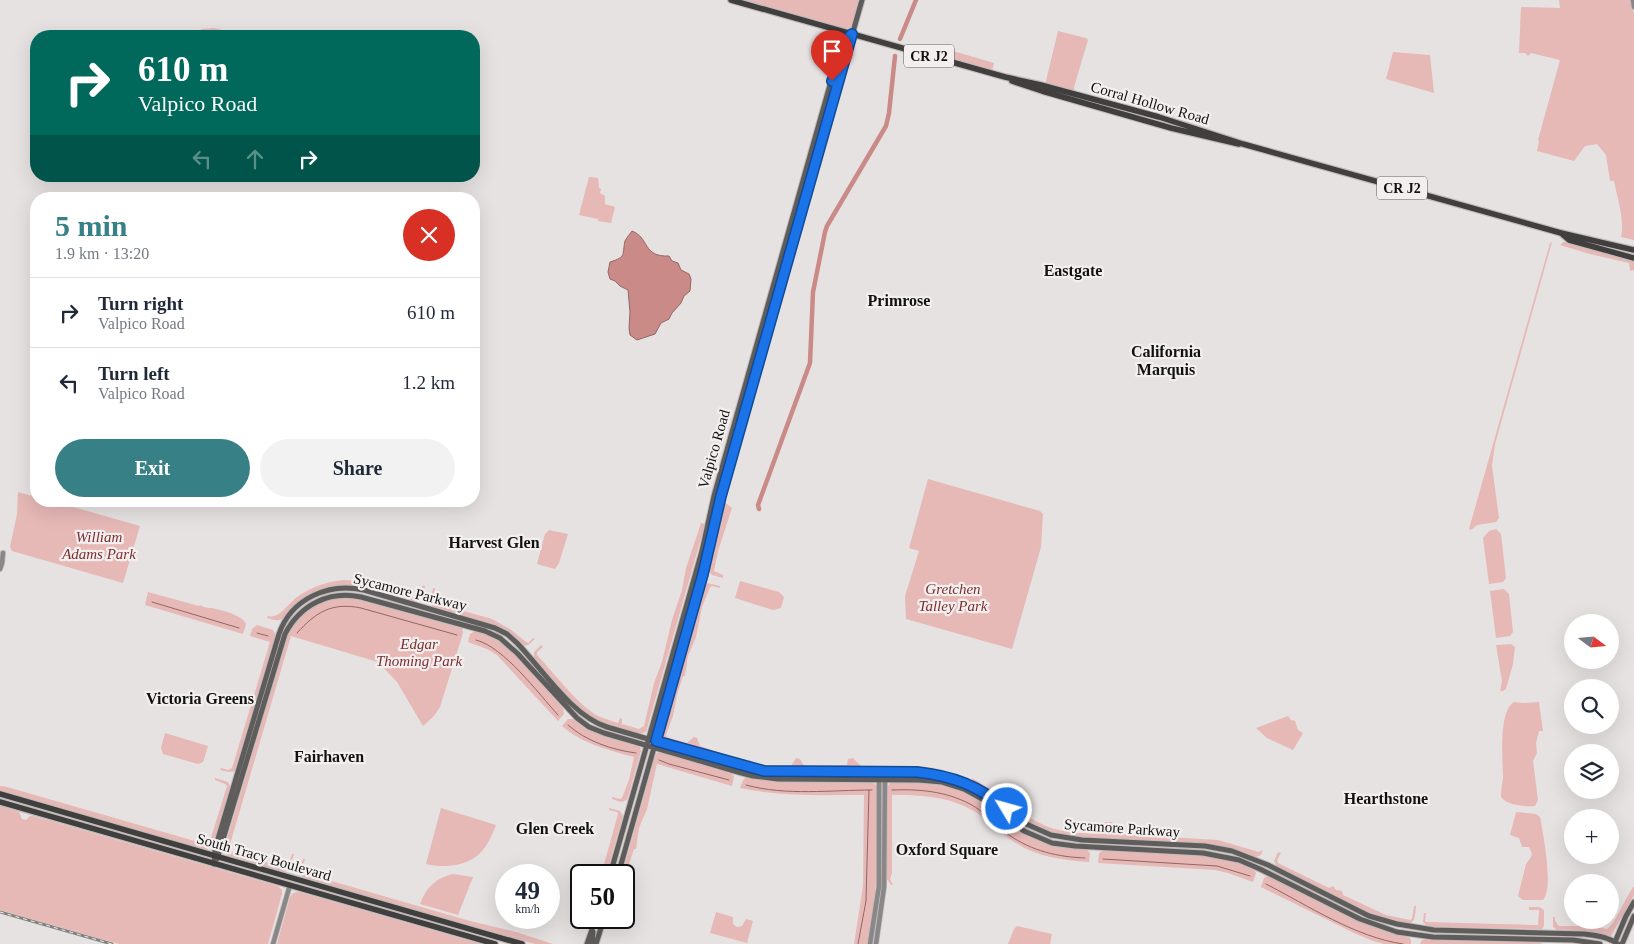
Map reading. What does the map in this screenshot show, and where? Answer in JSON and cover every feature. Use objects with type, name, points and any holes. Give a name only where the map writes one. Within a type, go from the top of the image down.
[{"type":"main road","name":"CR J2","points":[[731,0],[1005,77],[1042,91],[1171,128],[1227,142],[1243,144],[1561,233],[1634,250]]},
{"type":"main road","name":"Valpico Road","points":[[621,864],[703,574],[721,496],[862,0]]},
{"type":"main road","name":"Valpico Road","points":[[613,864],[702,551],[713,501],[830,85],[840,65],[848,38],[852,34]]},
{"type":"main road","name":"CR J2","points":[[1561,233],[1569,240],[1634,258]]},
{"type":"main road","name":"Sycamore Parkway","points":[[214,864],[282,626],[298,605],[312,595],[328,590],[348,588],[364,590],[495,628],[517,643],[574,706],[588,718],[602,725],[648,739],[764,771],[933,774],[964,782],[989,795],[1031,827],[1059,837],[1205,846],[1241,853],[1369,916],[1397,924],[1434,930],[1584,934],[1601,936],[1617,943]]},
{"type":"main road","name":"Sycamore Parkway","points":[[216,856],[285,634],[301,612],[327,597],[341,594],[358,596],[500,638],[511,647],[570,712],[584,723],[597,730],[738,772],[767,778],[933,781],[964,789],[984,800],[1024,831],[1043,840],[1059,844],[1203,853],[1238,860],[1256,867],[1360,920],[1397,932],[1433,937],[1582,941],[1600,944]]},
{"type":"main road","name":"South Tracy Boulevard","points":[[0,794],[522,944]]},
{"type":"main road","name":"South Tracy Boulevard","points":[[0,802],[495,944]]},
{"type":"main road","points":[[1617,943],[1626,916],[1634,902]]},
{"type":"main road","points":[[1617,943],[1634,916]]},
{"type":"main road","points":[[588,944],[592,929]]},
{"type":"main road","points":[[592,944],[593,929]]},
{"type":"main road","points":[[596,944],[601,929]]},
{"type":"street","points":[[1633,0],[1634,7]]},
{"type":"street","points":[[0,558],[3,553],[0,569]]},
{"type":"street","points":[[876,944],[884,886],[882,773]]},
{"type":"street","points":[[870,944],[879,886],[882,780]]},
{"type":"street","points":[[272,944],[290,885]]},
{"type":"green space","points":[[739,0],[860,0],[852,27],[847,30]]},
{"type":"green space","points":[[1559,0],[1631,0],[1634,15],[1634,240],[1621,237],[1621,216],[1614,181],[1610,181],[1606,155],[1597,144],[1585,146],[1574,161],[1537,151],[1538,140],[1560,60],[1531,53],[1528,56],[1525,53],[1519,53],[1521,7],[1560,8]]},
{"type":"green space","points":[[214,28],[223,30],[200,30]]},
{"type":"green space","points":[[1058,31],[1088,40],[1074,87],[1075,93],[1045,85]]},
{"type":"green space","points":[[936,46],[994,63],[992,71],[934,55]]},
{"type":"green space","points":[[1393,52],[1430,55],[1434,93],[1386,79]]},
{"type":"green space","points":[[589,177],[598,178],[599,188],[601,189],[600,193],[605,196],[605,204],[615,207],[611,223],[579,215]]},
{"type":"green space","points":[[1552,242],[1495,444],[1492,466],[1499,518],[1496,522],[1477,525],[1471,530],[1469,529],[1550,243]]},
{"type":"green space","points":[[1563,242],[1634,260],[1634,270],[1630,271],[1629,263],[1560,245]]},
{"type":"green space","name":"Gretchen Talley Park","points":[[928,479],[1040,511],[1043,514],[1041,547],[1012,649],[906,619],[905,596],[919,551],[909,548]]},
{"type":"green space","name":"William Adams Park","points":[[18,492],[30,495],[30,507],[73,507],[140,526],[123,583],[12,551],[10,547],[17,514]]},
{"type":"green space","points":[[723,501],[732,508],[718,551],[714,571],[723,575],[723,578],[712,575],[708,570],[718,534]]},
{"type":"green space","points":[[701,523],[705,524],[646,732],[640,734],[597,720],[584,712],[562,690],[534,658],[534,652],[541,645],[543,647],[537,652],[537,655],[571,693],[593,713],[618,723],[620,718],[622,719],[622,724],[639,729],[644,726],[654,683],[662,662],[672,620],[682,590],[686,568]]},
{"type":"green space","points":[[1496,529],[1501,534],[1506,578],[1503,582],[1489,584],[1483,538],[1489,531]]},
{"type":"green space","points":[[549,530],[568,534],[559,563],[555,569],[537,564],[545,534]]},
{"type":"green space","points":[[346,580],[363,582],[418,598],[423,585],[425,586],[421,599],[416,602],[369,589],[333,586],[309,594],[298,602],[282,619],[267,618],[268,616],[277,615],[296,598],[311,589],[322,584]]},
{"type":"green space","points":[[740,581],[779,592],[784,597],[781,608],[773,610],[735,598]]},
{"type":"green space","points":[[707,583],[720,586],[720,588],[710,587],[702,607],[696,637],[688,656],[685,676],[683,676],[666,735],[667,737],[687,743],[694,737],[697,738],[700,746],[737,758],[740,757],[735,761],[665,741],[661,737],[703,587]]},
{"type":"green space","points":[[433,588],[435,588],[432,602],[492,619],[510,629],[528,643],[533,638],[535,639],[528,645],[523,646],[508,633],[496,626],[433,607],[430,603]]},
{"type":"green space","points":[[1504,589],[1509,594],[1513,632],[1510,636],[1496,638],[1490,591]]},
{"type":"green space","points":[[694,590],[696,590],[663,707],[664,694]]},
{"type":"green space","points":[[148,592],[233,614],[246,624],[243,634],[145,605]]},
{"type":"green space","name":"Edgar Thoming Park","points":[[352,597],[462,628],[463,633],[440,707],[434,716],[423,726],[397,682],[378,662],[291,636],[228,851],[283,867],[289,864],[292,854],[294,854],[289,869],[284,872],[227,855],[224,849],[287,638],[299,619],[312,607],[329,600]]},
{"type":"green space","points":[[257,625],[273,630],[276,637],[235,771],[220,770],[221,768],[228,770],[232,768],[270,642],[250,636],[252,629]]},
{"type":"green space","points":[[475,631],[491,636],[509,648],[563,708],[564,714],[558,721],[497,655],[468,642],[470,634]]},
{"type":"green space","points":[[1511,644],[1515,647],[1513,664],[1506,689],[1500,691],[1502,681],[1496,645]]},
{"type":"green space","points":[[1514,702],[1539,702],[1543,731],[1539,731],[1536,743],[1537,753],[1533,761],[1538,800],[1535,806],[1516,805],[1507,802],[1501,797],[1503,726],[1509,707]]},
{"type":"green space","points":[[1288,716],[1291,720],[1295,721],[1298,730],[1303,733],[1293,750],[1267,738],[1256,728]]},
{"type":"green space","points":[[568,719],[573,719],[595,732],[640,747],[641,751],[627,800],[621,802],[612,799],[612,797],[622,798],[629,780],[634,757],[596,746],[578,737],[562,726]]},
{"type":"green space","points":[[165,733],[208,746],[203,762],[198,764],[163,754],[161,748]]},
{"type":"green space","points":[[661,752],[730,772],[734,776],[732,786],[657,764],[647,809],[639,828],[636,849],[634,849],[629,864],[625,864],[655,756]]},
{"type":"green space","points":[[796,758],[800,759],[804,766],[847,765],[848,759],[853,758],[861,766],[878,766],[878,770],[770,769],[757,767],[749,763],[749,760],[764,765],[791,766]]},
{"type":"green space","points":[[747,777],[779,782],[872,782],[876,785],[877,871],[874,908],[867,944],[854,944],[863,886],[864,795],[786,794],[740,788],[743,780]]},
{"type":"green space","points":[[215,778],[228,782],[231,788],[214,845],[207,850],[0,791],[0,786],[7,787],[205,844],[210,841],[227,786],[215,780]]},
{"type":"green space","points":[[972,778],[1027,816],[1058,830],[1099,834],[1105,822],[1112,822],[1117,834],[1150,836],[1155,831],[1159,834],[1163,833],[1167,837],[1218,840],[1259,852],[1263,850],[1261,855],[1256,857],[1225,847],[1207,844],[1075,837],[1053,833],[1033,825],[997,797],[974,784]]},
{"type":"green space","points":[[891,782],[935,784],[960,790],[976,798],[1017,829],[1041,842],[1068,848],[1086,849],[1090,853],[1089,862],[1046,856],[1026,849],[975,812],[951,801],[922,796],[892,795],[892,873],[890,879],[893,885],[891,885],[887,879],[887,787]]},
{"type":"green space","points":[[0,806],[19,812],[22,819],[26,820],[33,816],[278,886],[282,890],[282,894],[268,944],[119,944],[0,910]]},
{"type":"green space","points":[[441,808],[496,825],[481,853],[467,862],[451,866],[426,864]]},
{"type":"green space","points":[[609,808],[620,811],[623,816],[609,864],[604,864],[618,814],[609,810]]},
{"type":"green space","points":[[1516,812],[1536,814],[1540,817],[1548,873],[1548,885],[1543,900],[1523,900],[1518,896],[1526,864],[1532,854],[1529,847],[1522,847],[1519,838],[1510,835]]},
{"type":"green space","points":[[1104,850],[1160,852],[1211,857],[1248,866],[1256,873],[1253,882],[1215,870],[1098,863],[1099,853]]},
{"type":"green space","points":[[1278,852],[1281,853],[1277,860],[1278,863],[1329,888],[1333,886],[1336,890],[1342,891],[1343,895],[1386,915],[1410,920],[1412,919],[1414,906],[1416,906],[1414,920],[1408,924],[1366,912],[1277,867],[1274,861]]},
{"type":"green space","points":[[303,859],[305,859],[302,867],[307,874],[553,944],[535,944],[304,878],[300,874]]},
{"type":"green space","points":[[453,874],[473,877],[458,915],[420,904],[432,884]]},
{"type":"green space","points":[[1267,876],[1355,919],[1390,932],[1408,936],[1411,944],[1384,944],[1354,933],[1261,887],[1264,878]]},
{"type":"green space","points":[[1634,886],[1634,895],[1619,922],[1619,912]]},
{"type":"green space","points":[[298,892],[481,944],[277,944],[290,897],[293,893]]},
{"type":"green space","points":[[1529,907],[1539,907],[1544,910],[1544,926],[1542,929],[1428,927],[1423,922],[1424,913],[1426,913],[1426,922],[1538,925],[1539,910],[1529,910]]},
{"type":"green space","points":[[716,912],[733,917],[733,924],[737,927],[742,926],[746,919],[753,921],[747,943],[710,933]]},
{"type":"green space","points":[[1553,917],[1555,917],[1555,921],[1559,926],[1564,926],[1564,929],[1615,929],[1611,936],[1585,931],[1557,930],[1553,927]]},
{"type":"green space","points":[[1017,926],[1052,934],[1050,944],[1008,944]]},
{"type":"green space","points":[[1422,940],[1538,942],[1543,944],[1420,944]]},
{"type":"shaded area","points":[[632,231],[642,238],[654,254],[669,256],[672,261],[678,263],[681,270],[689,274],[691,279],[690,291],[684,296],[669,319],[661,323],[655,334],[637,340],[630,335],[628,290],[610,279],[608,272],[610,262],[621,257],[623,254],[625,241]]},
{"type":"waterway","points":[[900,39],[916,0]]},
{"type":"waterway","points":[[759,509],[758,505],[810,363],[813,292],[825,232],[886,126],[895,56]]},
{"type":"waterway","points":[[152,602],[239,628]]},
{"type":"waterway","points":[[297,633],[311,619],[325,610],[341,606],[351,606],[457,635]]},
{"type":"waterway","points":[[257,633],[268,636]]},
{"type":"waterway","points":[[476,640],[487,644],[509,661],[531,683],[558,715]]},
{"type":"waterway","points":[[568,725],[583,736],[600,744],[636,753]]},
{"type":"waterway","points":[[659,760],[729,780]]},
{"type":"waterway","points":[[746,785],[777,790],[809,792],[872,790]]},
{"type":"waterway","points":[[858,944],[866,901],[869,790]]},
{"type":"waterway","points":[[892,790],[922,791],[951,796],[975,807],[1018,841],[1055,855],[1085,858]]},
{"type":"waterway","points":[[1103,859],[1217,866],[1250,876]]},
{"type":"waterway","points":[[1266,884],[1350,928],[1367,935],[1403,944]]},
{"type":"railway","points":[[0,912],[112,944]]},
{"type":"district","name":"Eastgate","points":[[1073,270]]},
{"type":"district","name":"Primrose","points":[[899,300]]},
{"type":"district","name":"California Marquis","points":[[1166,360]]},
{"type":"district","name":"Harvest Glen","points":[[494,542]]},
{"type":"district","name":"Victoria Greens","points":[[200,698]]},
{"type":"district","name":"Fairhaven","points":[[329,756]]},
{"type":"district","name":"Hearthstone","points":[[1386,798]]},
{"type":"district","name":"Glen Creek","points":[[555,828]]},
{"type":"district","name":"Oxford Square","points":[[947,849]]},
{"type":"route","points":[[832,81],[840,65],[848,38],[852,34],[721,496],[703,574],[656,741],[764,771],[814,773],[917,772],[942,775],[974,786],[1007,809]]}]
